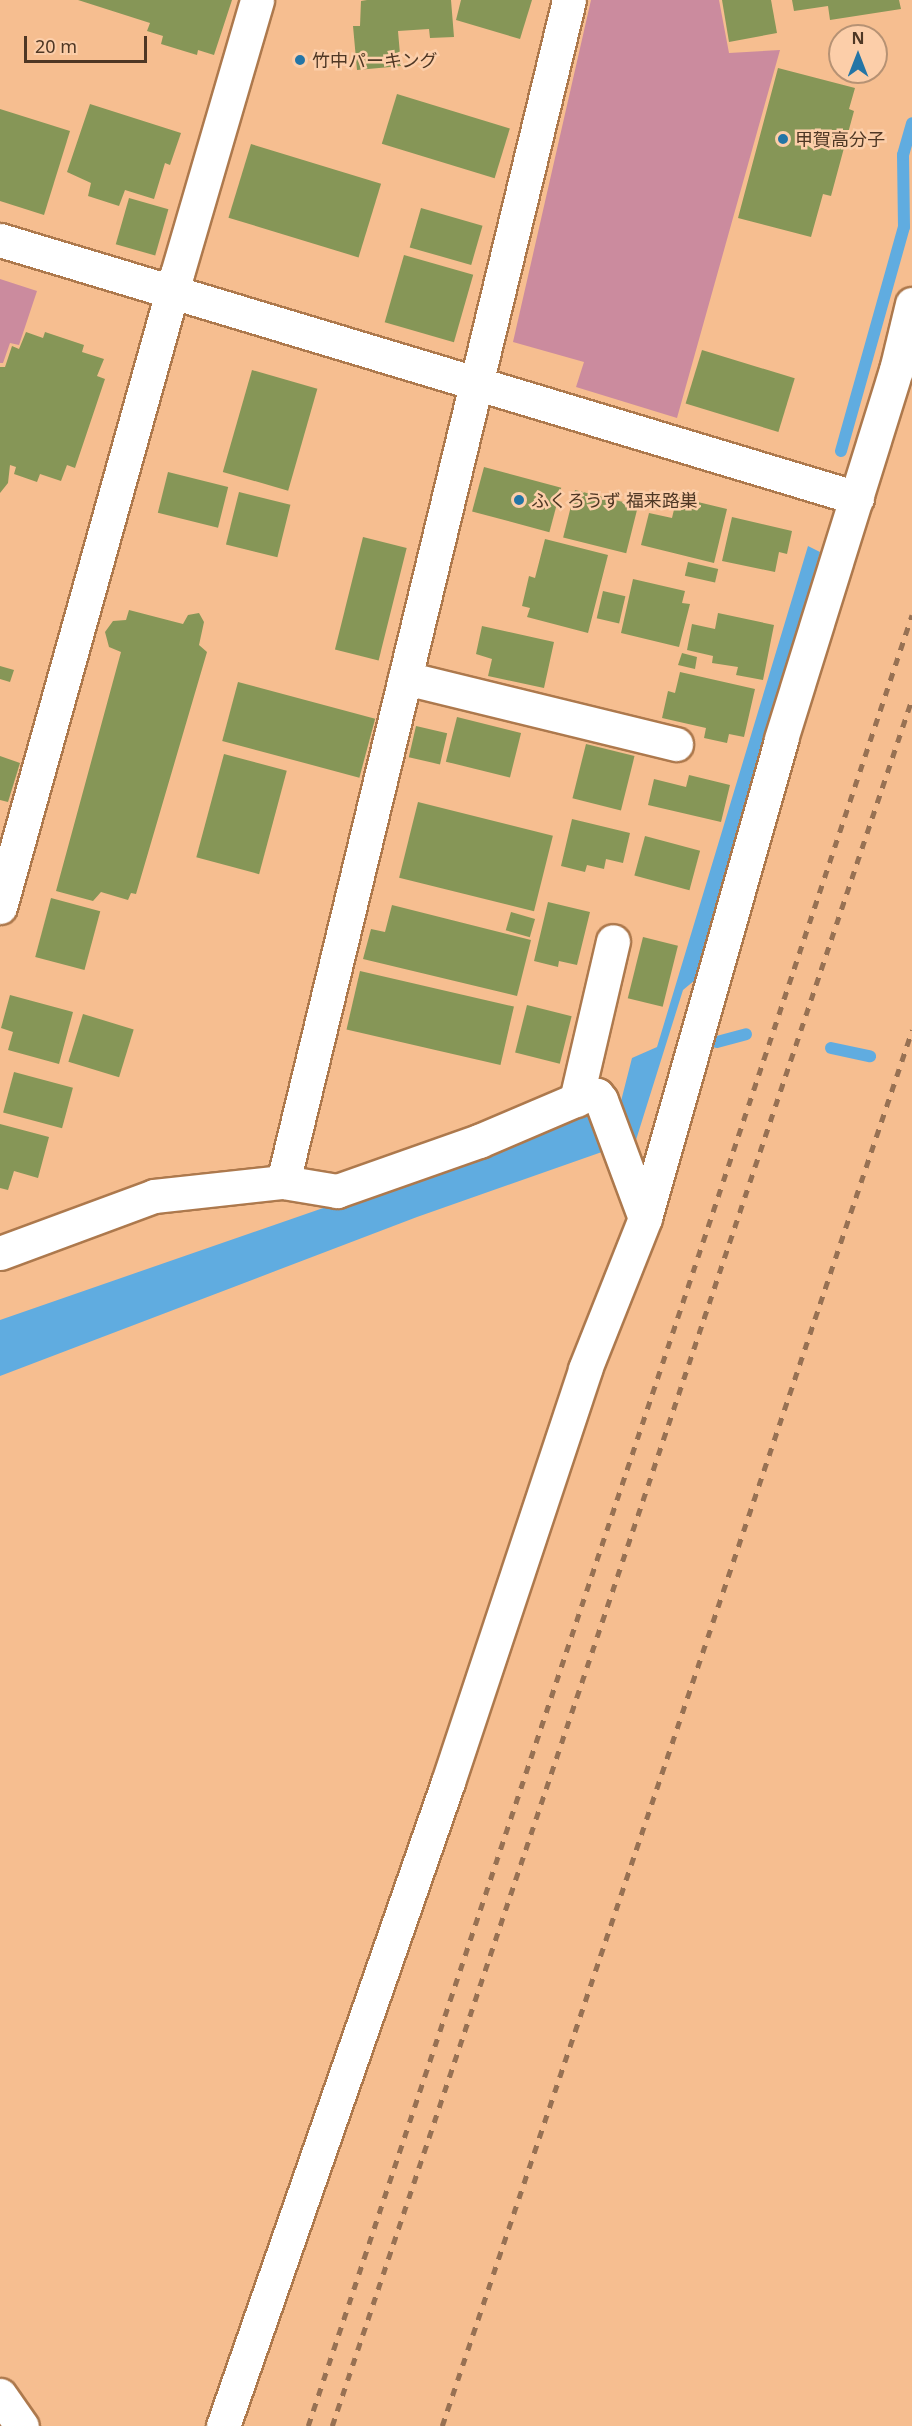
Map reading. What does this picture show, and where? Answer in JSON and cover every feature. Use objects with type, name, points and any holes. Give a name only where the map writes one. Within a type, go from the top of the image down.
[{"type":"street","points":[[0,906],[171,294],[257,0]]},
{"type":"street","points":[[283,1182],[570,0]]},
{"type":"street","points":[[0,240],[171,294],[857,498]]},
{"type":"street","points":[[223,2426],[448,1782],[585,1369],[645,1218],[781,739],[857,498],[912,304]]},
{"type":"street","points":[[405,678],[676,744]]},
{"type":"street","points":[[613,941],[589,1100],[623,1157],[645,1218]]},
{"type":"street","points":[[0,1253],[154,1196],[283,1182],[337,1191],[589,1100]]},
{"type":"street","points":[[0,2395],[21,2426]]},
{"type":"shaded area","points":[[591,0],[719,0],[729,53],[780,50],[677,418],[576,387],[584,362],[513,342]]},
{"type":"shaded area","points":[[0,279],[37,291],[19,345],[10,343],[3,363],[0,363]]},
{"type":"water","points":[[808,546],[820,552],[695,980],[683,990],[636,1140],[417,1217],[0,1376],[0,1320],[620,1105],[632,1058],[657,1047]]},
{"type":"building","points":[[78,0],[232,0],[214,55],[198,50],[197,55],[161,44],[163,36],[147,31],[150,23]]},
{"type":"building","points":[[451,0],[454,37],[430,38],[429,29],[398,31],[401,66],[357,70],[353,26],[360,26],[361,1]]},
{"type":"building","points":[[461,0],[532,0],[520,39],[456,20]]},
{"type":"building","points":[[722,0],[771,0],[777,33],[729,42]]},
{"type":"building","points":[[792,0],[899,0],[901,9],[830,20],[828,6],[794,11]]},
{"type":"building","points":[[778,68],[828,81],[828,84],[855,88],[849,109],[854,111],[831,196],[823,194],[811,237],[738,218]]},
{"type":"building","points":[[397,94],[510,128],[495,178],[382,144]]},
{"type":"building","points":[[90,104],[181,133],[170,165],[165,163],[154,199],[125,190],[119,206],[88,196],[91,183],[67,172]]},
{"type":"building","points":[[0,109],[70,131],[44,215],[0,201]]},
{"type":"building","points":[[251,144],[381,184],[359,257],[228,218]]},
{"type":"building","points":[[129,198],[168,209],[155,255],[116,244]]},
{"type":"building","points":[[421,208],[483,226],[471,265],[410,247]]},
{"type":"building","points":[[404,255],[473,275],[454,342],[385,322]]},
{"type":"building","points":[[26,332],[43,338],[45,332],[84,345],[82,352],[104,359],[97,376],[105,379],[75,468],[67,465],[61,481],[40,474],[37,482],[14,474],[16,467],[10,465],[8,483],[0,493],[0,367],[5,367],[12,346],[19,349]]},
{"type":"building","points":[[702,350],[795,378],[778,432],[686,404]]},
{"type":"building","points":[[252,370],[317,389],[288,491],[223,472]]},
{"type":"building","points":[[484,467],[561,488],[549,532],[472,511]]},
{"type":"building","points":[[168,472],[228,487],[218,528],[158,513]]},
{"type":"building","points":[[575,490],[638,506],[626,553],[563,538]]},
{"type":"building","points":[[239,492],[290,505],[277,557],[226,544]]},
{"type":"building","points":[[677,497],[727,509],[714,563],[641,545],[649,513],[672,518]]},
{"type":"building","points":[[732,517],[792,531],[787,554],[779,552],[775,572],[722,561]]},
{"type":"building","points":[[363,537],[407,548],[379,660],[335,650]]},
{"type":"building","points":[[545,539],[608,555],[588,633],[527,617],[530,608],[522,606],[529,576],[535,578]]},
{"type":"building","points":[[688,562],[718,569],[715,583],[685,576]]},
{"type":"building","points":[[633,579],[685,591],[682,603],[690,604],[679,647],[621,633]]},
{"type":"building","points":[[603,591],[625,596],[619,623],[597,618]]},
{"type":"building","points":[[129,610],[183,624],[188,615],[199,613],[204,622],[199,645],[207,652],[136,894],[131,893],[128,900],[101,892],[93,901],[56,891],[121,652],[109,647],[105,632],[113,621],[126,620]]},
{"type":"building","points":[[718,613],[774,625],[763,680],[736,675],[738,667],[712,663],[713,656],[687,650],[692,624],[715,629]]},
{"type":"building","points":[[482,626],[554,642],[544,688],[488,676],[492,659],[476,654]]},
{"type":"building","points":[[682,653],[697,657],[695,669],[678,665]]},
{"type":"building","points":[[0,666],[14,670],[10,682],[0,679]]},
{"type":"building","points":[[680,672],[755,689],[744,737],[729,734],[727,743],[704,738],[706,728],[662,718],[668,691],[675,693]]},
{"type":"building","points":[[238,682],[375,719],[359,778],[222,741]]},
{"type":"building","points":[[457,717],[521,733],[510,778],[446,762]]},
{"type":"building","points":[[416,726],[447,733],[440,764],[409,757]]},
{"type":"building","points":[[586,744],[635,756],[621,810],[572,798]]},
{"type":"building","points":[[224,754],[287,771],[259,874],[196,857]]},
{"type":"building","points":[[0,756],[20,763],[8,802],[0,800]]},
{"type":"building","points":[[689,775],[730,785],[721,822],[648,805],[654,779],[686,787]]},
{"type":"building","points":[[418,802],[553,836],[534,911],[399,878]]},
{"type":"building","points":[[572,819],[630,833],[623,863],[606,859],[604,869],[587,865],[585,872],[561,866]]},
{"type":"building","points":[[645,836],[700,851],[689,890],[634,876]]},
{"type":"building","points":[[51,898],[100,911],[84,970],[35,957]]},
{"type":"building","points":[[548,902],[590,912],[577,965],[559,961],[558,967],[534,961]]},
{"type":"building","points":[[392,905],[531,940],[517,996],[363,959],[371,929],[385,932]]},
{"type":"building","points":[[511,912],[535,919],[530,937],[506,930]]},
{"type":"building","points":[[643,937],[678,946],[663,1007],[628,998]]},
{"type":"building","points":[[360,971],[514,1007],[500,1065],[347,1029]]},
{"type":"building","points":[[10,995],[73,1012],[59,1064],[8,1050],[13,1032],[1,1028]]},
{"type":"building","points":[[527,1005],[572,1016],[560,1064],[515,1053]]},
{"type":"building","points":[[83,1014],[134,1029],[119,1077],[68,1062]]},
{"type":"building","points":[[14,1072],[73,1088],[62,1128],[3,1113]]},
{"type":"building","points":[[0,1124],[49,1137],[38,1178],[14,1171],[8,1190],[0,1188]]},
{"type":"waterway","points":[[841,451],[904,227],[903,155],[912,123]]},
{"type":"waterway","points":[[717,1042],[746,1034]]},
{"type":"waterway","points":[[831,1048],[870,1056]]},
{"type":"railway","points":[[308,2426],[912,615]]},
{"type":"railway","points":[[332,2426],[912,699]]},
{"type":"railway","points":[[442,2426],[912,1030]]},
{"type":"place","name":"竹中パーキング","points":[[300,60]]},
{"type":"place","name":"甲賀高分子","points":[[783,139]]},
{"type":"place","name":"ふくろうず 福来路巣","points":[[519,500]]}]
